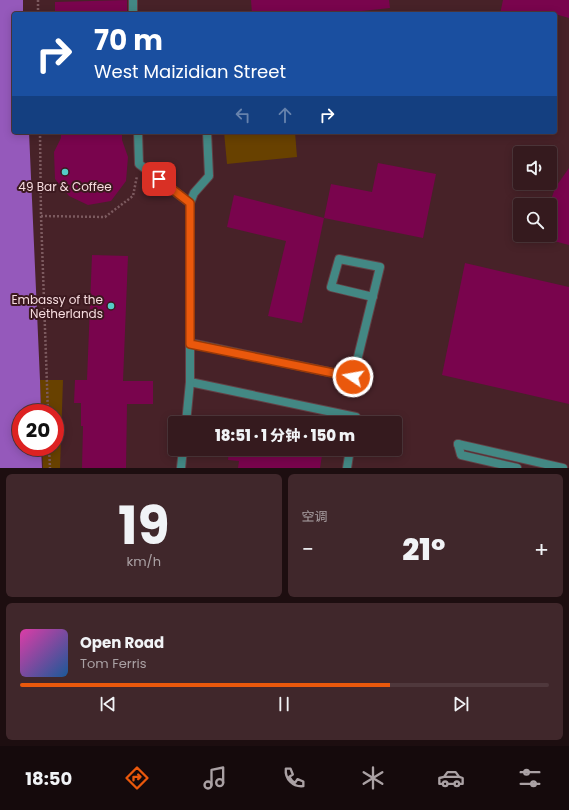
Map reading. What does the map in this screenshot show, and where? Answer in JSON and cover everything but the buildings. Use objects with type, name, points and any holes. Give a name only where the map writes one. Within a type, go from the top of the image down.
[{"type":"street","points":[[132,0],[133,12]]},
{"type":"street","points":[[138,134],[139,164],[190,203]]},
{"type":"street","points":[[187,416],[190,382],[190,203],[194,193],[209,176],[207,134]]},
{"type":"street","points":[[190,344],[353,377],[373,296],[380,267],[339,258],[331,286],[373,296]]},
{"type":"street","points":[[190,382],[351,416]]},
{"type":"street","points":[[517,468],[461,455],[458,444],[563,468]]},
{"type":"street","points":[[181,468],[182,456]]},
{"type":"street","points":[[347,468],[349,456]]},
{"type":"path","points":[[38,0],[38,12]]},
{"type":"path","points":[[40,134],[41,216],[48,404]]},
{"type":"path","points":[[41,216],[105,217],[133,196],[139,164]]},
{"type":"path","points":[[49,456],[50,468]]},
{"type":"shaded area","points":[[0,0],[23,0],[23,12],[12,12],[12,134],[29,134],[41,404],[12,404],[12,456],[41,456],[42,468],[0,468]]},
{"type":"shaded area","points":[[224,134],[295,134],[297,157],[227,164]]},
{"type":"shaded area","points":[[40,380],[63,380],[62,404],[41,404]]},
{"type":"shaded area","points":[[42,456],[60,456],[60,468],[43,468]]},
{"type":"place","name":"49 Bar & Coffee","points":[[65,172]]},
{"type":"place","name":"Embassy of the Netherlands","points":[[111,306]]},
{"type":"route","points":[[159,179],[190,203],[190,344],[353,377]]}]
